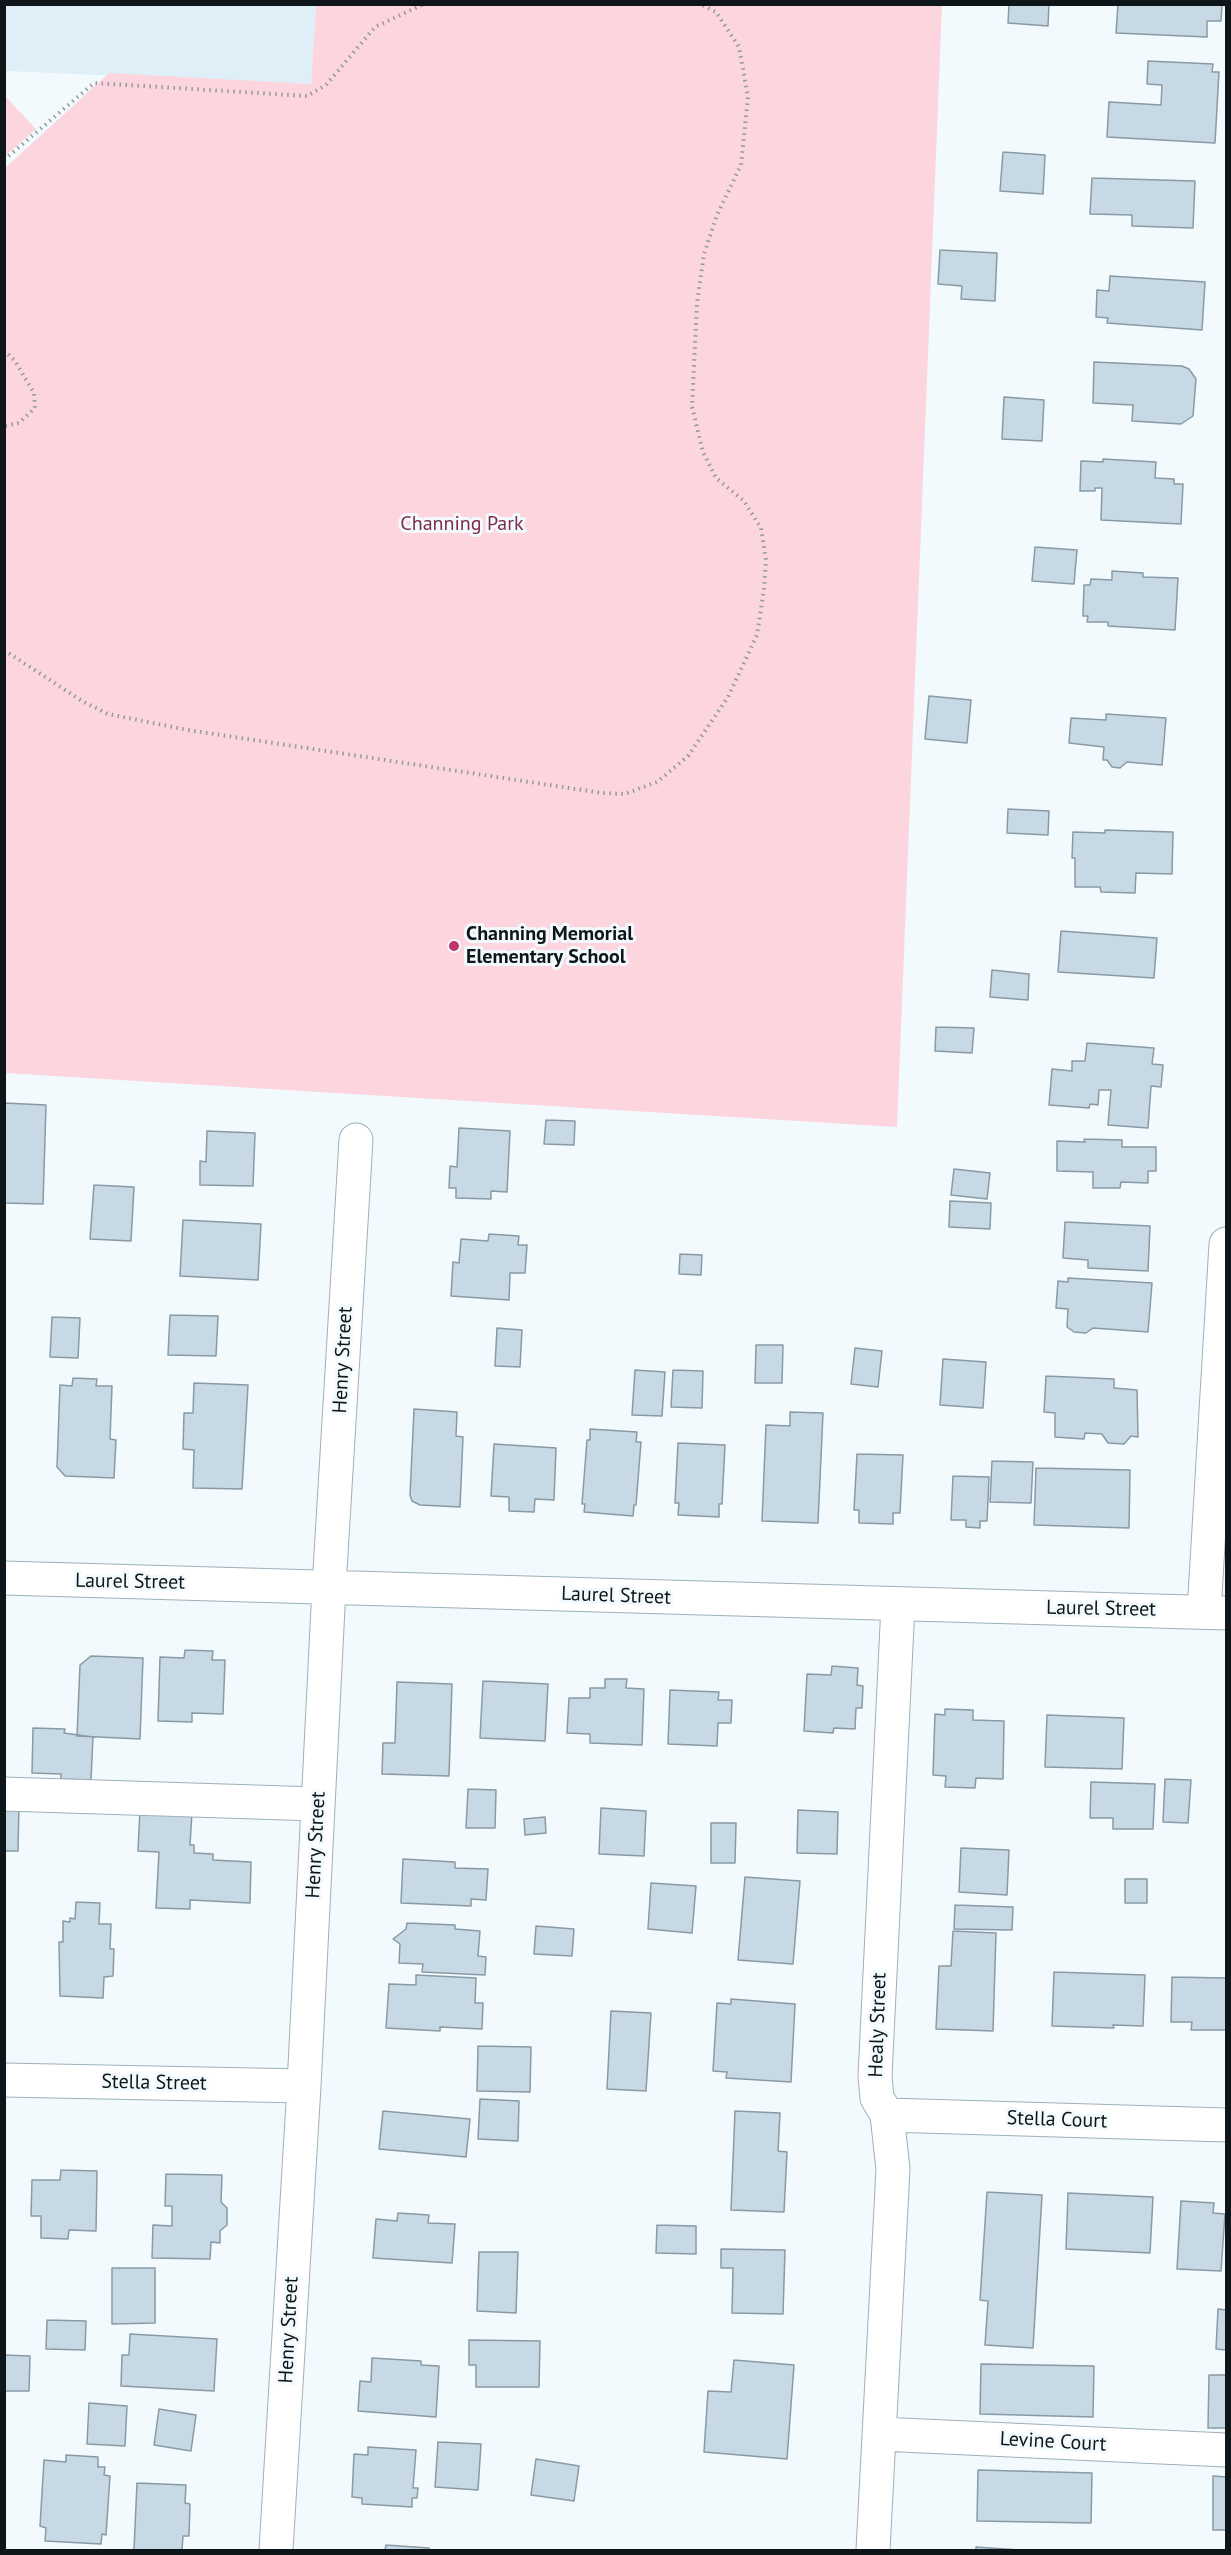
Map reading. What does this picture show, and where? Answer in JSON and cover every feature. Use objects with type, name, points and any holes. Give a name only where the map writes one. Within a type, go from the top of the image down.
[{"type":"street","name":"Henry Street","points":[[276,2550],[356,1140]]},
{"type":"street","points":[[1215,1613],[1227,1244]]},
{"type":"street","name":"Laurel Street","points":[[4,1578],[1215,1613]]},
{"type":"street","name":"Healy Street","points":[[873,2550],[893,2169],[887,2115],[878,2098],[875,2076],[898,1605]]},
{"type":"street","points":[[4,1794],[318,1804]]},
{"type":"street","name":"Stella Street","points":[[4,2080],[304,2086]]},
{"type":"street","name":"Stella Court","points":[[887,2115],[1227,2126]]},
{"type":"street","name":"Levine Court","points":[[880,2434],[1227,2450]]},
{"type":"path","points":[[4,160],[94,83],[307,96],[326,85],[375,27],[424,4]]},
{"type":"path","points":[[4,651],[82,701],[108,714],[188,730],[602,793],[625,794],[657,782],[688,756],[728,697],[756,634],[764,589],[766,560],[761,528],[744,501],[716,477],[703,452],[692,407],[697,303],[704,254],[717,215],[741,165],[748,97],[739,48],[716,12],[700,4]]},
{"type":"path","points":[[4,350],[15,361],[34,393],[35,408],[20,423],[4,426]]},
{"type":"shaded area","points":[[5,5],[316,5],[311,84],[5,71]]},
{"type":"green space","name":"Channing Park","points":[[316,5],[942,5],[897,1127],[5,1073],[5,168],[109,73],[311,84]]},
{"type":"green space","points":[[5,96],[36,129],[4,156]]},
{"type":"building","points":[[1009,4],[1049,4],[1048,26],[1008,23]]},
{"type":"building","points":[[1118,4],[1222,5],[1221,21],[1207,21],[1207,37],[1116,33]]},
{"type":"building","points":[[1148,61],[1213,64],[1212,72],[1219,72],[1215,143],[1107,137],[1109,102],[1161,105],[1162,85],[1147,84]]},
{"type":"building","points":[[1003,152],[1045,155],[1043,194],[1000,191]]},
{"type":"building","points":[[1092,178],[1195,181],[1193,228],[1132,226],[1132,215],[1090,214]]},
{"type":"building","points":[[940,250],[997,253],[995,301],[961,299],[962,286],[938,284]]},
{"type":"building","points":[[1110,276],[1205,282],[1202,330],[1107,323],[1108,318],[1096,317],[1097,290],[1109,291]]},
{"type":"building","points":[[1094,362],[1182,366],[1189,369],[1196,379],[1193,416],[1181,424],[1132,421],[1133,405],[1093,403]]},
{"type":"building","points":[[1004,397],[1044,400],[1042,441],[1002,439]]},
{"type":"building","points":[[1103,459],[1156,462],[1155,478],[1174,479],[1174,484],[1183,484],[1181,524],[1101,520],[1102,488],[1095,488],[1095,491],[1080,491],[1081,461],[1103,462]]},
{"type":"building","points":[[1035,547],[1077,550],[1074,584],[1032,581]]},
{"type":"building","points":[[1112,571],[1143,573],[1143,577],[1178,578],[1175,630],[1108,626],[1108,622],[1087,622],[1088,616],[1083,616],[1084,585],[1090,585],[1091,579],[1112,580]]},
{"type":"building","points":[[929,696],[971,700],[967,743],[925,739]]},
{"type":"building","points":[[1106,714],[1166,718],[1162,765],[1127,762],[1120,768],[1112,767],[1107,760],[1103,760],[1104,747],[1069,743],[1071,718],[1106,720]]},
{"type":"building","points":[[1008,809],[1049,811],[1048,835],[1007,833]]},
{"type":"building","points":[[1105,830],[1173,832],[1172,874],[1136,873],[1135,893],[1101,892],[1100,887],[1075,887],[1075,858],[1072,858],[1073,832],[1105,833]]},
{"type":"building","points":[[1061,931],[1157,938],[1154,978],[1058,972]]},
{"type":"building","points":[[992,970],[1029,974],[1028,1000],[990,997]]},
{"type":"building","points":[[936,1027],[974,1028],[972,1053],[935,1051]]},
{"type":"building","points":[[1087,1043],[1154,1048],[1152,1064],[1163,1065],[1161,1087],[1151,1086],[1148,1128],[1108,1125],[1111,1090],[1099,1090],[1098,1105],[1090,1104],[1089,1108],[1049,1105],[1052,1069],[1072,1071],[1072,1061],[1085,1061]]},
{"type":"building","points":[[4,1103],[46,1105],[43,1204],[4,1203]]},
{"type":"building","points":[[546,1120],[575,1121],[574,1145],[544,1144]]},
{"type":"building","points":[[459,1128],[510,1131],[507,1192],[491,1191],[491,1199],[456,1198],[456,1188],[449,1188],[450,1166],[457,1167]]},
{"type":"building","points":[[207,1131],[255,1133],[253,1186],[200,1185],[200,1161],[206,1162]]},
{"type":"building","points":[[1084,1139],[1122,1140],[1122,1147],[1156,1147],[1156,1171],[1148,1171],[1148,1183],[1121,1182],[1120,1188],[1093,1188],[1093,1172],[1057,1171],[1057,1141],[1085,1142]]},
{"type":"building","points":[[954,1169],[990,1173],[987,1199],[951,1195]]},
{"type":"building","points":[[94,1185],[134,1187],[131,1241],[90,1239]]},
{"type":"building","points":[[950,1201],[991,1203],[990,1229],[949,1227]]},
{"type":"building","points":[[183,1220],[261,1224],[258,1280],[180,1276]]},
{"type":"building","points":[[1065,1222],[1150,1226],[1148,1271],[1088,1268],[1088,1260],[1063,1258]]},
{"type":"building","points":[[489,1234],[519,1236],[518,1245],[527,1245],[525,1273],[510,1273],[509,1300],[451,1296],[453,1262],[459,1263],[461,1239],[488,1241]]},
{"type":"building","points":[[680,1254],[702,1255],[701,1275],[679,1274]]},
{"type":"building","points":[[1068,1278],[1152,1283],[1148,1332],[1093,1328],[1086,1333],[1074,1332],[1067,1327],[1068,1309],[1056,1308],[1058,1281],[1068,1282]]},
{"type":"building","points":[[170,1315],[218,1316],[216,1356],[168,1355]]},
{"type":"building","points":[[52,1317],[80,1318],[78,1358],[50,1357]]},
{"type":"building","points":[[497,1328],[522,1330],[520,1367],[495,1366]]},
{"type":"building","points":[[756,1345],[783,1345],[782,1383],[755,1383]]},
{"type":"building","points":[[855,1348],[882,1351],[878,1387],[851,1384]]},
{"type":"building","points":[[943,1359],[986,1362],[983,1408],[940,1405]]},
{"type":"building","points":[[635,1370],[665,1372],[662,1416],[632,1415]]},
{"type":"building","points":[[673,1370],[703,1371],[702,1408],[671,1407]]},
{"type":"building","points":[[1046,1376],[1114,1379],[1114,1388],[1137,1390],[1138,1437],[1131,1436],[1124,1444],[1108,1443],[1102,1434],[1085,1433],[1084,1439],[1055,1437],[1055,1413],[1044,1412]]},
{"type":"building","points":[[73,1378],[97,1379],[96,1386],[112,1386],[110,1439],[116,1440],[114,1478],[65,1476],[57,1467],[60,1385],[72,1386]]},
{"type":"building","points":[[194,1383],[248,1385],[242,1489],[193,1488],[194,1450],[183,1449],[184,1413],[193,1413]]},
{"type":"building","points":[[414,1409],[457,1412],[456,1436],[463,1437],[460,1507],[420,1505],[412,1501],[410,1495]]},
{"type":"building","points":[[790,1412],[823,1413],[818,1523],[762,1521],[766,1425],[790,1426]]},
{"type":"building","points":[[590,1429],[637,1432],[636,1442],[641,1442],[636,1505],[634,1505],[633,1516],[584,1512],[585,1504],[582,1504],[587,1440],[590,1440]]},
{"type":"building","points":[[678,1443],[725,1445],[722,1504],[719,1504],[719,1517],[678,1515],[679,1503],[675,1503]]},
{"type":"building","points":[[494,1444],[556,1448],[554,1500],[535,1499],[534,1512],[509,1511],[509,1497],[491,1496]]},
{"type":"building","points":[[857,1454],[903,1455],[900,1513],[893,1513],[893,1524],[859,1523],[859,1510],[854,1510]]},
{"type":"building","points":[[992,1461],[1033,1462],[1031,1503],[990,1502]]},
{"type":"building","points":[[1036,1468],[1130,1470],[1129,1528],[1034,1525]]},
{"type":"building","points":[[953,1476],[989,1477],[987,1521],[980,1521],[980,1528],[966,1527],[966,1520],[951,1520]]},
{"type":"building","points":[[185,1650],[213,1651],[212,1660],[225,1660],[223,1714],[192,1713],[192,1722],[158,1721],[160,1657],[184,1658]]},
{"type":"building","points":[[91,1656],[143,1658],[140,1739],[77,1736],[80,1665]]},
{"type":"building","points":[[832,1666],[858,1668],[857,1685],[863,1686],[862,1708],[856,1708],[855,1729],[834,1728],[833,1733],[804,1731],[807,1674],[831,1675]]},
{"type":"building","points":[[605,1679],[627,1679],[626,1688],[644,1689],[642,1745],[590,1743],[590,1734],[567,1733],[569,1698],[590,1698],[590,1688],[605,1688]]},
{"type":"building","points":[[483,1681],[548,1684],[545,1741],[480,1738]]},
{"type":"building","points":[[397,1682],[452,1684],[449,1776],[382,1774],[383,1743],[395,1743]]},
{"type":"building","points":[[670,1690],[719,1692],[718,1700],[732,1700],[731,1723],[718,1723],[717,1746],[668,1744]]},
{"type":"building","points":[[945,1709],[973,1710],[973,1720],[1004,1721],[1003,1779],[976,1778],[975,1788],[945,1787],[946,1776],[933,1775],[935,1714],[945,1715]]},
{"type":"building","points":[[1047,1715],[1124,1718],[1122,1769],[1045,1767]]},
{"type":"building","points":[[33,1728],[65,1729],[64,1733],[93,1737],[91,1780],[61,1779],[61,1774],[32,1773]]},
{"type":"building","points":[[1165,1779],[1191,1780],[1188,1823],[1163,1822]]},
{"type":"building","points":[[1091,1782],[1155,1784],[1153,1829],[1113,1829],[1113,1818],[1090,1818]]},
{"type":"building","points":[[468,1789],[496,1790],[495,1828],[466,1828]]},
{"type":"building","points":[[4,1804],[19,1805],[18,1851],[4,1851]]},
{"type":"building","points":[[601,1808],[646,1811],[644,1856],[599,1854]]},
{"type":"building","points":[[140,1809],[192,1812],[190,1845],[194,1845],[194,1853],[213,1854],[213,1860],[251,1862],[250,1903],[190,1900],[190,1909],[156,1908],[159,1852],[138,1851]]},
{"type":"building","points":[[798,1810],[838,1812],[837,1854],[797,1853]]},
{"type":"building","points":[[545,1817],[546,1833],[525,1835],[524,1819]]},
{"type":"building","points":[[711,1823],[736,1823],[735,1863],[711,1863]]},
{"type":"building","points":[[961,1848],[1009,1850],[1007,1895],[959,1892]]},
{"type":"building","points":[[403,1859],[455,1862],[455,1868],[488,1869],[486,1900],[471,1899],[471,1906],[401,1903]]},
{"type":"building","points":[[745,1877],[800,1881],[793,1964],[738,1960]]},
{"type":"building","points":[[1125,1879],[1147,1879],[1147,1903],[1125,1903]]},
{"type":"building","points":[[651,1883],[696,1886],[692,1933],[648,1929]]},
{"type":"building","points":[[76,1902],[100,1903],[99,1924],[111,1924],[110,1949],[114,1949],[113,1976],[104,1977],[103,1998],[60,1996],[59,1942],[63,1942],[63,1921],[70,1922],[70,1918],[75,1919]]},
{"type":"building","points":[[955,1905],[1013,1907],[1012,1930],[954,1929]]},
{"type":"building","points":[[407,1923],[455,1925],[455,1929],[480,1931],[478,1956],[486,1957],[485,1975],[422,1972],[423,1964],[399,1963],[400,1944],[393,1939],[406,1929]]},
{"type":"building","points":[[536,1926],[574,1929],[572,1956],[534,1954]]},
{"type":"building","points":[[953,1931],[996,1933],[993,2031],[936,2029],[939,1966],[951,1966]]},
{"type":"building","points":[[1054,1972],[1145,1975],[1143,2026],[1113,2025],[1114,2028],[1052,2026]]},
{"type":"building","points":[[416,1975],[476,1978],[475,2003],[483,2003],[482,2029],[440,2027],[440,2031],[386,2028],[389,1984],[416,1985]]},
{"type":"building","points":[[1172,1977],[1226,1978],[1226,2030],[1191,2030],[1192,2022],[1171,2022]]},
{"type":"building","points":[[731,1999],[795,2004],[791,2082],[726,2078],[727,2072],[713,2071],[717,2003],[731,2004]]},
{"type":"building","points":[[611,2011],[651,2013],[646,2091],[607,2089]]},
{"type":"building","points":[[478,2046],[531,2047],[530,2092],[477,2091]]},
{"type":"building","points":[[480,2099],[519,2101],[518,2141],[478,2139]]},
{"type":"building","points":[[383,2111],[470,2119],[466,2157],[379,2149]]},
{"type":"building","points":[[735,2111],[780,2113],[778,2151],[787,2152],[784,2212],[731,2210]]},
{"type":"building","points":[[61,2170],[97,2171],[96,2231],[69,2230],[68,2239],[41,2238],[41,2216],[31,2216],[32,2180],[60,2180]]},
{"type":"building","points":[[166,2174],[222,2175],[221,2202],[227,2208],[227,2225],[220,2231],[220,2243],[211,2242],[210,2259],[152,2258],[153,2225],[172,2226],[172,2206],[165,2206]]},
{"type":"building","points":[[987,2192],[1042,2195],[1033,2348],[985,2345],[988,2301],[980,2300]]},
{"type":"building","points":[[1068,2193],[1153,2197],[1150,2253],[1066,2249]]},
{"type":"building","points":[[1181,2201],[1214,2203],[1213,2213],[1225,2214],[1221,2271],[1177,2269]]},
{"type":"building","points":[[398,2213],[429,2215],[428,2223],[455,2224],[452,2263],[373,2258],[376,2219],[397,2221]]},
{"type":"building","points":[[657,2225],[696,2226],[696,2254],[656,2253]]},
{"type":"building","points":[[721,2249],[785,2250],[783,2314],[732,2313],[733,2268],[721,2268]]},
{"type":"building","points":[[479,2252],[518,2252],[516,2313],[477,2311]]},
{"type":"building","points":[[112,2268],[155,2268],[155,2323],[112,2324]]},
{"type":"building","points":[[1218,2309],[1226,2310],[1226,2350],[1216,2349]]},
{"type":"building","points":[[47,2320],[86,2321],[85,2350],[46,2349]]},
{"type":"building","points":[[130,2334],[217,2339],[214,2391],[121,2386],[122,2355],[129,2355]]},
{"type":"building","points":[[469,2340],[540,2341],[539,2387],[476,2387],[476,2365],[469,2365]]},
{"type":"building","points":[[4,2355],[30,2356],[29,2391],[4,2391]]},
{"type":"building","points":[[372,2358],[421,2361],[421,2365],[439,2366],[436,2417],[358,2411],[360,2381],[371,2382]]},
{"type":"building","points":[[734,2360],[794,2365],[787,2459],[704,2452],[708,2391],[731,2392]]},
{"type":"building","points":[[981,2364],[1094,2366],[1093,2417],[980,2414]]},
{"type":"building","points":[[1209,2375],[1226,2375],[1226,2428],[1208,2428]]},
{"type":"building","points":[[89,2403],[127,2406],[125,2446],[87,2444]]},
{"type":"building","points":[[159,2409],[196,2415],[191,2451],[154,2445]]},
{"type":"building","points":[[438,2442],[481,2444],[478,2490],[435,2487]]},
{"type":"building","points":[[368,2447],[416,2450],[413,2488],[418,2488],[417,2498],[412,2498],[412,2507],[362,2504],[362,2498],[352,2497],[354,2454],[368,2455]]},
{"type":"building","points":[[66,2455],[98,2457],[98,2467],[105,2467],[104,2475],[110,2476],[106,2535],[102,2534],[101,2544],[45,2541],[46,2528],[40,2526],[44,2460],[66,2462]]},
{"type":"building","points":[[536,2459],[579,2466],[574,2501],[531,2495]]},
{"type":"building","points":[[978,2470],[1092,2473],[1091,2523],[977,2521]]},
{"type":"building","points":[[1213,2476],[1226,2477],[1226,2530],[1213,2530]]},
{"type":"building","points":[[137,2483],[186,2485],[185,2503],[190,2504],[189,2536],[183,2536],[182,2550],[134,2550]]},
{"type":"building","points":[[386,2545],[429,2548],[429,2550],[385,2550]]},
{"type":"building","points":[[976,2547],[1020,2550],[976,2550]]},
{"type":"place","name":"Channing Memorial Elementary School","points":[[454,946]]}]
